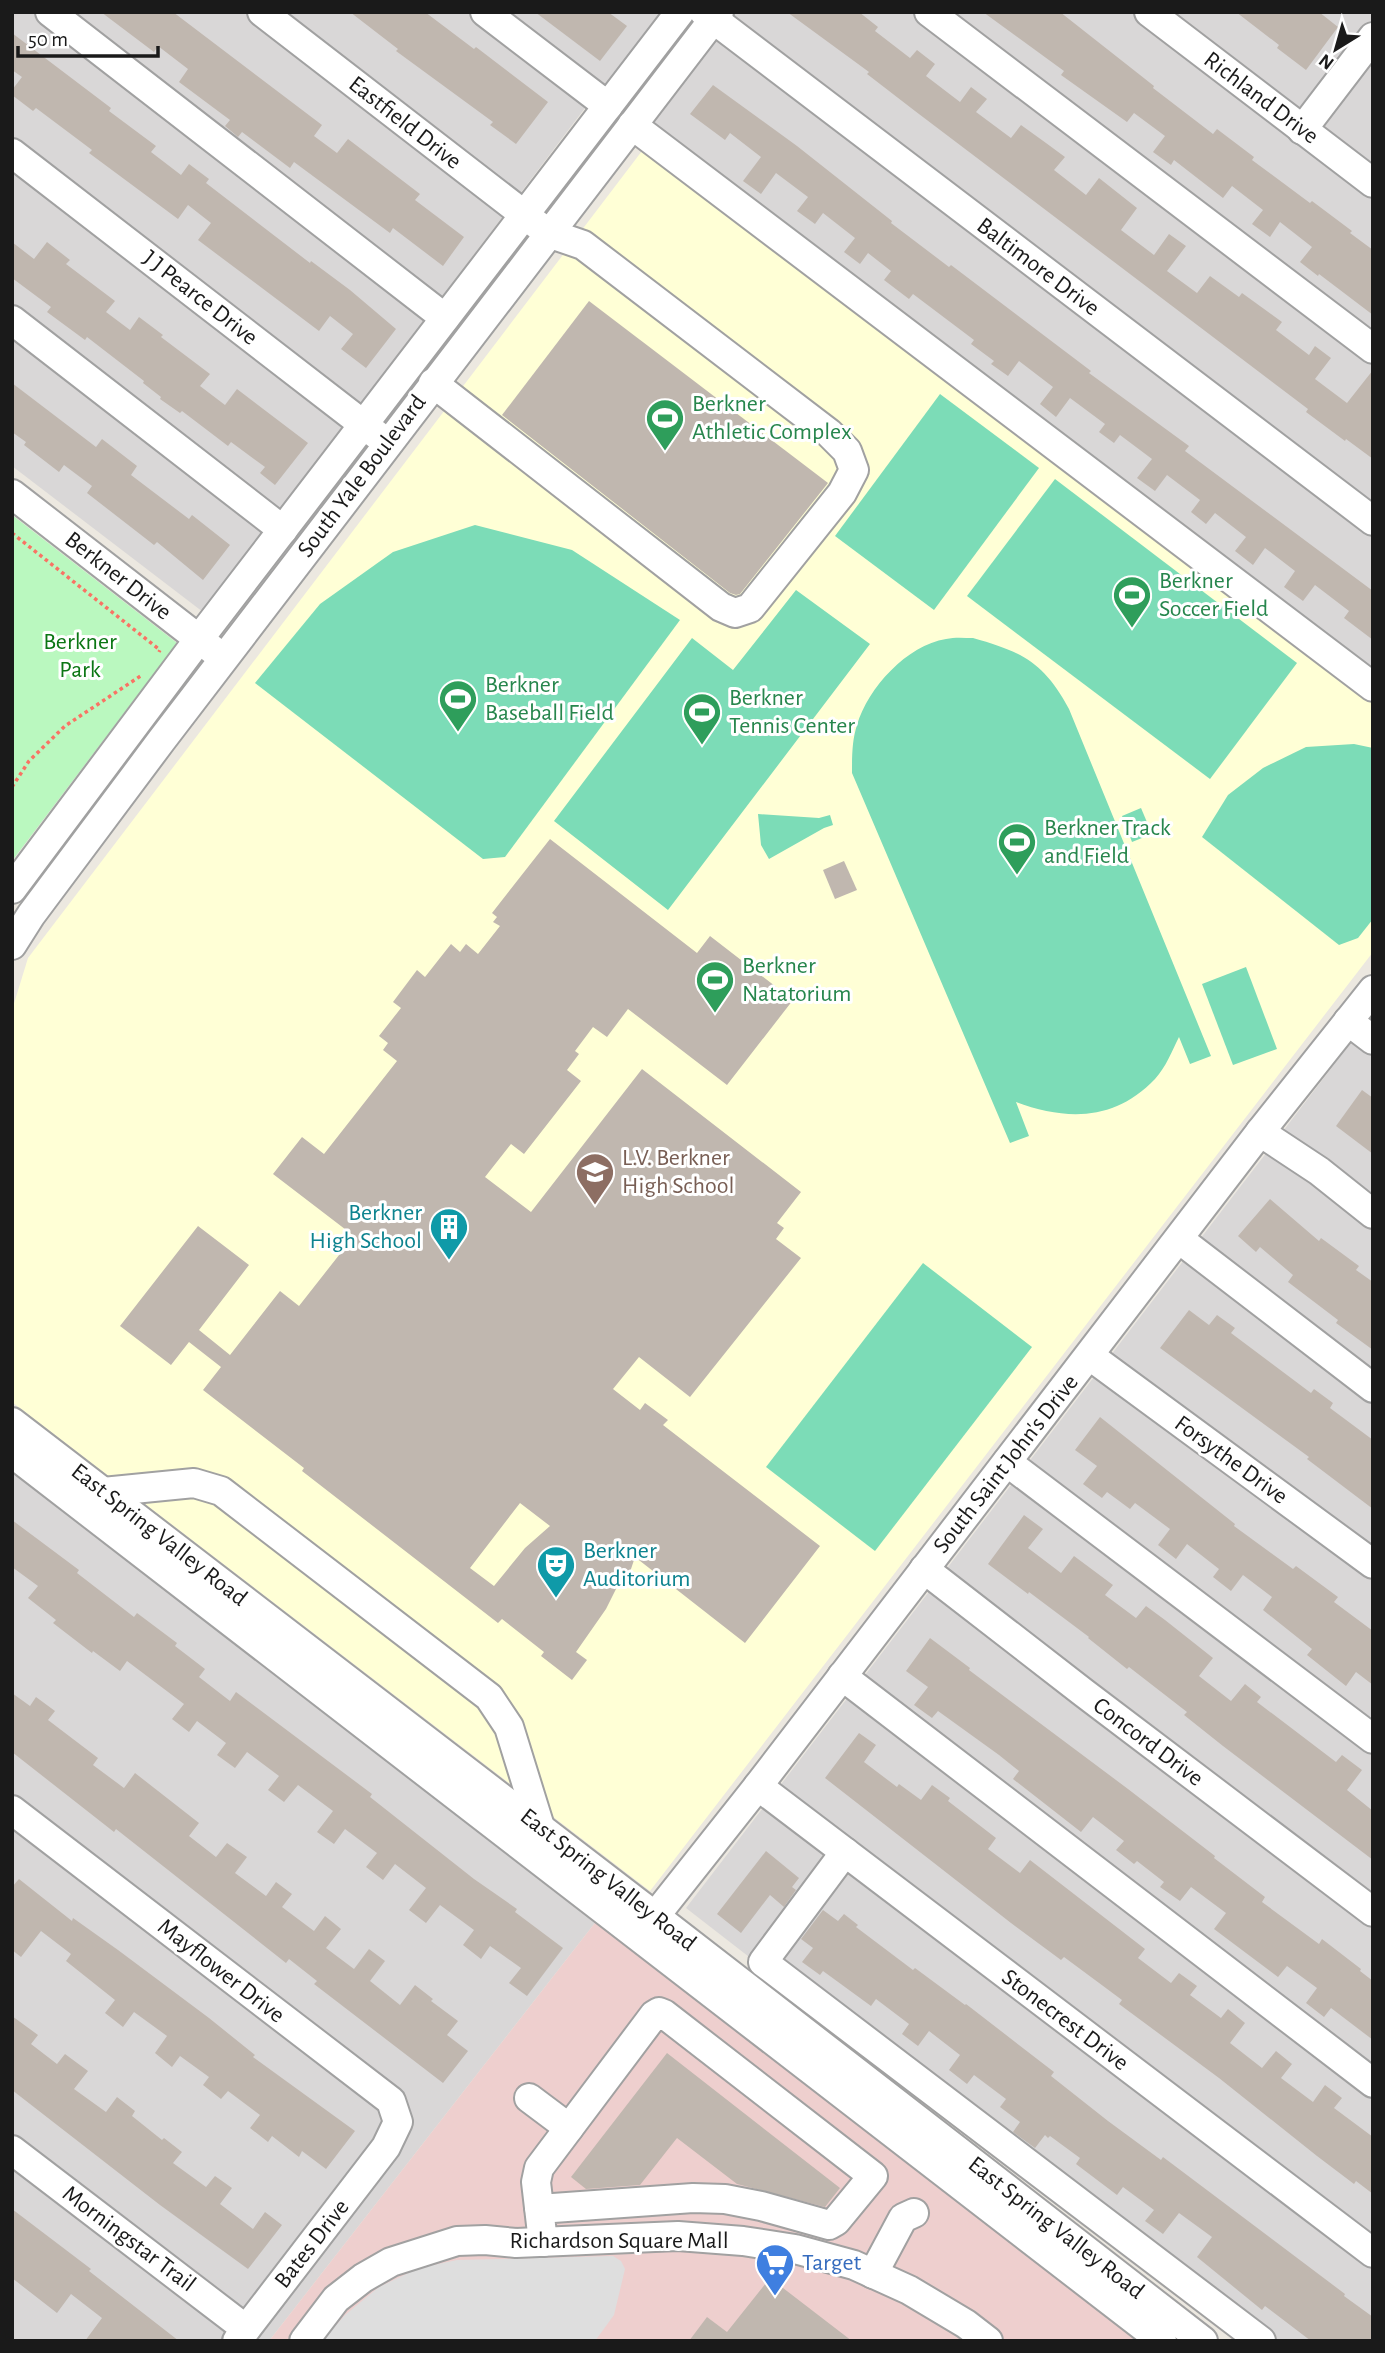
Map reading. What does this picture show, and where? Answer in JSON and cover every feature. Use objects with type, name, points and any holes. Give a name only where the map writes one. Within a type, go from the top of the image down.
[{"type":"street","points":[[50,12],[445,318]]},
{"type":"street","name":"Eastfield Drive","points":[[262,12],[548,233],[583,245],[829,433],[847,451],[854,470],[842,493],[750,608],[735,613],[721,607],[433,383]]},
{"type":"street","points":[[485,12],[608,106]]},
{"type":"street","name":"South Yale Boulevard","points":[[12,889],[156,670],[200,639],[680,12]]},
{"type":"street","points":[[929,12],[1373,349]]},
{"type":"street","name":"Richland Drive","points":[[1149,12],[1373,183]]},
{"type":"street","name":"South Yale Boulevard","points":[[12,945],[82,846],[632,125],[712,15]]},
{"type":"street","name":"Baltimore Drive","points":[[712,15],[1373,521]]},
{"type":"street","points":[[1302,130],[1373,37]]},
{"type":"street","points":[[632,125],[1373,687]]},
{"type":"street","name":"J J Pearce Drive","points":[[12,153],[388,443]]},
{"type":"street","points":[[12,320],[283,530]]},
{"type":"street","name":"Berkner Drive","points":[[12,494],[224,658]]},
{"type":"street","points":[[156,670],[196,695]]},
{"type":"street","name":"South Saint John's Drive","points":[[646,1926],[758,1786],[1373,990]]},
{"type":"street","points":[[1348,1021],[1373,1040]]},
{"type":"street","points":[[1261,1132],[1319,1171],[1373,1214]]},
{"type":"street","points":[[1179,1239],[1373,1388]]},
{"type":"street","name":"Forsythe Drive","points":[[1090,1356],[1373,1564]]},
{"type":"street","name":"East Spring Valley Road","points":[[12,1422],[540,1827],[646,1926]]},
{"type":"street","name":"East Spring Valley Road","points":[[12,1453],[646,1926],[883,2110],[1162,2341]]},
{"type":"street","points":[[1007,1462],[1373,1739]]},
{"type":"street","points":[[103,1492],[194,1483],[221,1491],[489,1697],[509,1727],[540,1827]]},
{"type":"street","name":"Concord Drive","points":[[924,1569],[1373,1912]]},
{"type":"street","points":[[842,1676],[1373,2083]]},
{"type":"street","name":"Stonecrest Drive","points":[[758,1786],[1373,2253]]},
{"type":"street","name":"Mayflower Drive","points":[[12,1810],[391,2101],[398,2122],[386,2147]]},
{"type":"street","points":[[845,1852],[763,1962],[1261,2341]]},
{"type":"street","points":[[539,2209],[693,2198],[725,2199],[833,2224],[873,2176],[659,2012],[654,2015],[536,2174],[539,2209],[543,2242]]},
{"type":"street","points":[[529,2098],[569,2128]]},
{"type":"street","points":[[848,2155],[883,2110]]},
{"type":"street","name":"East Spring Valley Road","points":[[883,2110],[1203,2341]]},
{"type":"street","name":"Bates Drive","points":[[241,2335],[386,2147]]},
{"type":"street","name":"Morningstar Trail","points":[[12,2150],[241,2335]]},
{"type":"street","points":[[754,2242],[761,2206]]},
{"type":"street","points":[[873,2274],[903,2218],[914,2213]]},
{"type":"street","name":"Richardson Square Mall","points":[[309,2339],[336,2299],[363,2278],[391,2262],[457,2241],[543,2242],[678,2236],[754,2242],[794,2249],[853,2265],[909,2290],[966,2324],[988,2341]]},
{"type":"path","points":[[12,533],[160,650],[156,670],[65,726],[29,761],[12,787]]},
{"type":"shaded area","points":[[12,12],[1373,12],[1373,686],[588,104],[203,612],[12,466]]},
{"type":"shaded area","name":"L.V. Berkner High School","points":[[645,147],[1373,686],[1373,952],[650,1891],[12,1402],[12,1010],[28,958]]},
{"type":"shaded area","points":[[1373,1014],[1373,2341],[1244,2341],[686,1908]]},
{"type":"shaded area","points":[[12,1465],[598,1919],[269,2341],[12,2341]]},
{"type":"shaded area","points":[[598,1919],[903,2158],[1138,2341],[269,2341]]},
{"type":"shaded area","points":[[613,2256],[621,2261],[625,2269],[614,2315],[595,2341],[322,2341],[345,2315],[379,2287],[419,2268],[457,2260]]},
{"type":"green space","points":[[940,394],[1039,468],[934,610],[835,536]]},
{"type":"green space","name":"Berkner Soccer Field","points":[[1055,479],[1297,663],[1210,779],[967,596]]},
{"type":"green space","name":"Berkner Park","points":[[12,515],[177,643],[12,861]]},
{"type":"green space","name":"Berkner Baseball Field","points":[[475,525],[572,550],[680,620],[505,857],[483,859],[255,683],[320,604],[393,552]]},
{"type":"green space","name":"Berkner Tennis Center","points":[[796,590],[870,644],[668,910],[554,821],[692,638],[733,670]]},
{"type":"green space","points":[[949,638],[973,638],[1019,654],[1041,670],[1060,693],[1069,709],[1211,1056],[1190,1064],[1179,1037],[1166,1064],[1155,1079],[1140,1093],[1107,1110],[1072,1114],[1016,1102],[1029,1136],[1010,1143],[852,773],[853,743],[862,711],[891,670],[931,643]]},
{"type":"green space","points":[[1354,744],[1373,748],[1373,919],[1358,938],[1339,945],[1202,837],[1228,795],[1263,768],[1306,747]]},
{"type":"green space","points":[[1141,808],[1152,834],[1132,842],[1122,816]]},
{"type":"green space","points":[[758,814],[819,818],[830,815],[833,825],[769,859],[761,845]]},
{"type":"green space","points":[[1246,967],[1277,1049],[1233,1065],[1202,984]]},
{"type":"green space","points":[[923,1263],[1032,1347],[875,1551],[766,1467]]},
{"type":"building","points":[[101,12],[173,12],[322,125],[314,136],[337,153],[348,139],[420,194],[415,200],[464,237],[443,266],[393,228],[390,233],[294,162],[290,168],[242,132],[238,137],[225,126],[230,120],[179,82],[188,69],[158,46],[154,52]]},
{"type":"building","points":[[350,12],[425,12],[548,102],[516,144],[490,125],[493,122],[396,51],[398,49]]},
{"type":"building","points":[[535,12],[608,12],[627,26],[600,61]]},
{"type":"building","points":[[787,12],[859,12],[878,27],[875,31],[910,58],[917,50],[935,64],[926,76],[960,102],[971,87],[987,99],[976,112],[1011,138],[1021,125],[1065,157],[1054,170],[1086,195],[1099,178],[1137,208],[1121,230],[1154,255],[1169,234],[1186,246],[1167,271],[1197,293],[1210,276],[1239,297],[1242,293],[1282,322],[1276,330],[1309,355],[1315,346],[1331,358],[1315,379],[1347,403],[1373,370],[1373,459],[1306,412],[1308,409]]},
{"type":"building","points":[[983,12],[1060,12],[1213,134],[1217,129],[1254,157],[1252,160],[1352,231],[1350,233],[1373,250],[1373,315],[1300,262],[1312,247],[1280,222],[1270,237],[1252,224],[1263,210],[1232,186],[1223,198],[1174,160],[1171,165],[1153,152],[1165,136],[1134,113],[1127,122],[1061,75],[1064,71]]},
{"type":"building","points":[[1236,12],[1319,12],[1338,27],[1306,70]]},
{"type":"building","points":[[12,33],[111,108],[109,111],[156,146],[151,152],[181,175],[189,164],[209,179],[206,183],[310,263],[311,261],[350,290],[396,329],[366,368],[341,349],[353,334],[330,316],[319,331],[198,240],[211,223],[188,205],[178,219],[89,153],[92,150],[36,108],[33,111],[12,95],[12,90],[22,77],[12,70]]},
{"type":"building","points":[[713,85],[797,146],[949,267],[951,265],[1091,371],[1089,373],[1189,446],[1185,451],[1373,591],[1373,640],[1344,618],[1349,611],[1315,585],[1303,601],[1284,587],[1295,571],[1265,548],[1253,565],[1235,551],[1246,537],[1215,513],[1206,524],[1191,512],[1200,500],[1167,475],[1155,491],[1137,478],[1152,459],[1120,435],[1114,443],[1099,432],[1105,424],[1070,398],[1056,417],[1040,404],[1053,387],[1019,361],[1008,376],[991,364],[994,361],[971,344],[974,340],[913,294],[909,299],[884,280],[891,271],[868,253],[860,264],[844,252],[855,238],[823,213],[815,224],[797,211],[808,197],[776,173],[761,194],[743,181],[761,157],[730,133],[725,140],[690,114]]},
{"type":"building","points":[[12,242],[34,259],[47,242],[70,260],[66,264],[115,301],[106,312],[130,330],[139,317],[210,374],[200,386],[225,405],[237,389],[308,443],[275,485],[260,473],[265,467],[231,442],[228,446],[182,411],[180,413],[160,399],[144,381],[87,337],[85,340],[47,312],[51,307],[12,278]]},
{"type":"building","name":"Berkner Athletic Complex","points":[[589,301],[828,483],[740,594],[730,593],[502,415]]},
{"type":"building","points":[[12,383],[96,447],[102,439],[137,466],[131,475],[189,519],[192,515],[230,545],[203,580],[157,542],[154,545],[87,493],[92,486],[64,465],[59,472],[24,445],[26,442],[12,432]]},
{"type":"building","name":"Berkner High School","points":[[550,839],[697,953],[710,936],[793,1000],[727,1085],[628,1009],[607,1037],[593,1027],[575,1051],[579,1054],[567,1070],[581,1081],[524,1154],[511,1144],[485,1177],[531,1212],[642,1069],[801,1192],[777,1223],[784,1228],[776,1239],[801,1258],[690,1397],[639,1357],[613,1389],[640,1410],[645,1403],[668,1420],[663,1425],[820,1546],[745,1643],[635,1557],[627,1581],[621,1579],[606,1609],[576,1652],[587,1660],[572,1680],[541,1656],[544,1652],[502,1619],[498,1623],[302,1471],[304,1468],[203,1390],[221,1367],[189,1342],[171,1365],[120,1326],[198,1226],[249,1265],[199,1330],[230,1355],[280,1291],[299,1306],[354,1236],[273,1174],[302,1137],[324,1154],[397,1061],[383,1050],[388,1043],[379,1036],[401,1008],[393,1002],[417,970],[425,977],[451,944],[460,952],[466,944],[478,954],[500,926],[493,922],[497,917],[492,913]],"holes":[[[520,1503],[550,1526],[525,1548],[494,1586],[470,1568]]]},
{"type":"building","points":[[844,861],[857,890],[835,899],[823,870]]},
{"type":"building","points":[[1362,1090],[1373,1098],[1373,1154],[1336,1126]]},
{"type":"building","points":[[1270,1199],[1319,1241],[1321,1238],[1359,1266],[1356,1270],[1373,1282],[1373,1350],[1288,1282],[1293,1275],[1260,1247],[1256,1252],[1238,1236]]},
{"type":"building","points":[[1189,1310],[1209,1325],[1217,1315],[1235,1328],[1231,1333],[1311,1393],[1314,1389],[1333,1403],[1330,1408],[1373,1440],[1373,1509],[1307,1459],[1309,1457],[1160,1348]]},
{"type":"building","points":[[1100,1417],[1235,1524],[1234,1526],[1293,1569],[1296,1566],[1338,1597],[1334,1602],[1373,1631],[1373,1685],[1356,1672],[1346,1686],[1307,1655],[1312,1649],[1263,1610],[1272,1597],[1243,1575],[1231,1591],[1213,1577],[1219,1569],[1187,1544],[1176,1559],[1158,1545],[1170,1529],[1135,1503],[1130,1509],[1107,1492],[1102,1498],[1083,1484],[1097,1466],[1075,1450]]},
{"type":"building","points":[[1024,1515],[1043,1529],[1028,1548],[1061,1573],[1074,1556],[1113,1585],[1105,1595],[1136,1618],[1146,1606],[1213,1658],[1199,1676],[1231,1701],[1245,1684],[1261,1697],[1257,1702],[1336,1762],[1342,1755],[1362,1770],[1347,1790],[1373,1811],[1373,1860],[1223,1746],[1184,1715],[1187,1712],[1129,1667],[1127,1669],[1089,1637],[988,1564]]},
{"type":"building","points":[[12,1520],[79,1570],[77,1573],[134,1617],[137,1613],[177,1643],[175,1646],[205,1669],[199,1677],[230,1701],[236,1692],[372,1794],[370,1797],[474,1879],[517,1909],[515,1912],[563,1948],[527,1996],[509,1983],[521,1968],[490,1946],[481,1959],[463,1945],[474,1930],[440,1905],[426,1923],[409,1910],[426,1888],[395,1864],[383,1880],[366,1867],[377,1853],[345,1829],[334,1844],[317,1832],[333,1811],[298,1785],[284,1802],[268,1790],[279,1776],[247,1752],[235,1768],[217,1755],[226,1743],[197,1721],[189,1732],[172,1719],[184,1704],[127,1661],[120,1671],[53,1623],[56,1620],[28,1598],[38,1586],[12,1567]]},
{"type":"building","points":[[930,1638],[1215,1856],[1214,1858],[1265,1897],[1262,1902],[1319,1944],[1322,1939],[1361,1969],[1360,1971],[1373,1981],[1373,2040],[1331,2008],[1324,2017],[1306,2003],[1317,1988],[1287,1966],[1278,1977],[1214,1929],[1226,1913],[1191,1887],[1180,1901],[1160,1887],[1164,1882],[1137,1861],[1134,1864],[1116,1850],[1124,1841],[1093,1817],[1081,1832],[1013,1779],[1019,1771],[999,1755],[938,1711],[932,1718],[914,1705],[928,1687],[906,1671]]},
{"type":"building","points":[[12,1693],[30,1706],[36,1697],[55,1711],[48,1720],[98,1758],[93,1765],[124,1788],[135,1773],[199,1823],[189,1836],[216,1857],[227,1843],[247,1857],[235,1873],[266,1896],[276,1882],[292,1894],[282,1907],[314,1931],[325,1916],[341,1929],[326,1948],[354,1969],[369,1949],[385,1961],[370,1981],[400,2005],[415,1985],[458,2021],[447,2035],[468,2051],[443,2083],[314,1984],[317,1981],[289,1959],[286,1963],[116,1829],[114,1832],[12,1752]]},
{"type":"building","points":[[859,1733],[876,1745],[864,1762],[897,1787],[899,1784],[921,1800],[932,1785],[950,1798],[948,1801],[996,1838],[988,1849],[1020,1873],[1030,1860],[1145,1949],[1138,1958],[1171,1983],[1179,1973],[1197,1986],[1190,1995],[1221,2018],[1228,2009],[1245,2023],[1230,2043],[1262,2068],[1276,2051],[1292,2064],[1281,2078],[1313,2102],[1325,2085],[1342,2098],[1334,2108],[1373,2137],[1373,2194],[1356,2181],[1354,2184],[1317,2156],[1219,2078],[1119,2004],[1122,2000],[1064,1957],[1061,1960],[1011,1923],[825,1778]]},
{"type":"building","points":[[766,1851],[799,1878],[792,1887],[796,1890],[784,1907],[770,1895],[741,1933],[717,1914]]},
{"type":"building","points":[[19,1879],[72,1921],[73,1918],[209,2018],[255,2055],[253,2057],[355,2131],[326,2169],[302,2151],[299,2157],[272,2136],[268,2142],[250,2128],[260,2115],[228,2091],[221,2099],[203,2085],[209,2077],[180,2056],[172,2067],[155,2053],[167,2036],[134,2012],[123,2027],[105,2013],[115,2000],[66,1961],[71,1954],[41,1931],[21,1957],[12,1950],[12,1887]]},
{"type":"building","points":[[823,1910],[838,1921],[844,1914],[858,1925],[856,1927],[913,1970],[915,1968],[966,2004],[1054,2072],[1051,2076],[1108,2121],[1161,2160],[1163,2157],[1345,2294],[1344,2296],[1373,2317],[1373,2341],[1311,2341],[1265,2306],[1262,2310],[1197,2257],[1212,2237],[1179,2213],[1163,2234],[1145,2221],[1154,2210],[1123,2187],[1117,2195],[1076,2164],[1080,2158],[1050,2136],[1048,2138],[1045,2135],[1035,2148],[1013,2132],[1020,2122],[1000,2107],[1006,2099],[974,2075],[967,2084],[949,2070],[960,2055],[929,2031],[918,2046],[902,2034],[909,2024],[876,1999],[871,2006],[823,1971],[820,1975],[802,1962],[813,1948],[801,1939]]},
{"type":"building","points":[[12,2016],[38,2035],[31,2044],[57,2064],[65,2054],[88,2071],[74,2089],[106,2112],[117,2097],[135,2111],[132,2116],[182,2152],[173,2163],[206,2187],[215,2176],[232,2188],[220,2204],[253,2229],[265,2212],[282,2225],[248,2269],[160,2205],[12,2090]]},
{"type":"building","points":[[667,2053],[840,2188],[825,2207],[737,2184],[677,2138],[640,2185],[586,2189],[571,2177]]},
{"type":"building","points":[[12,2209],[179,2341],[85,2341],[102,2318],[71,2294],[57,2313],[12,2278]]},
{"type":"building","name":"Target","points":[[770,2278],[852,2341],[689,2341],[707,2317],[727,2332]]},
{"type":"place","name":"Berkner Athletic Complex","points":[[665,452]]},
{"type":"place","name":"Berkner Soccer Field","points":[[1132,629]]},
{"type":"place","name":"Berkner Baseball Field","points":[[458,733]]},
{"type":"place","name":"Berkner Tennis Center","points":[[702,746]]},
{"type":"place","name":"Berkner Track and Field","points":[[1017,876]]},
{"type":"place","name":"Berkner Natatorium","points":[[715,1014]]},
{"type":"place","name":"L.V. Berkner High School","points":[[595,1206]]},
{"type":"place","name":"Berkner High School","points":[[449,1261]]},
{"type":"place","name":"Berkner Auditorium","points":[[556,1599]]},
{"type":"place","name":"Target","points":[[775,2297]]}]
